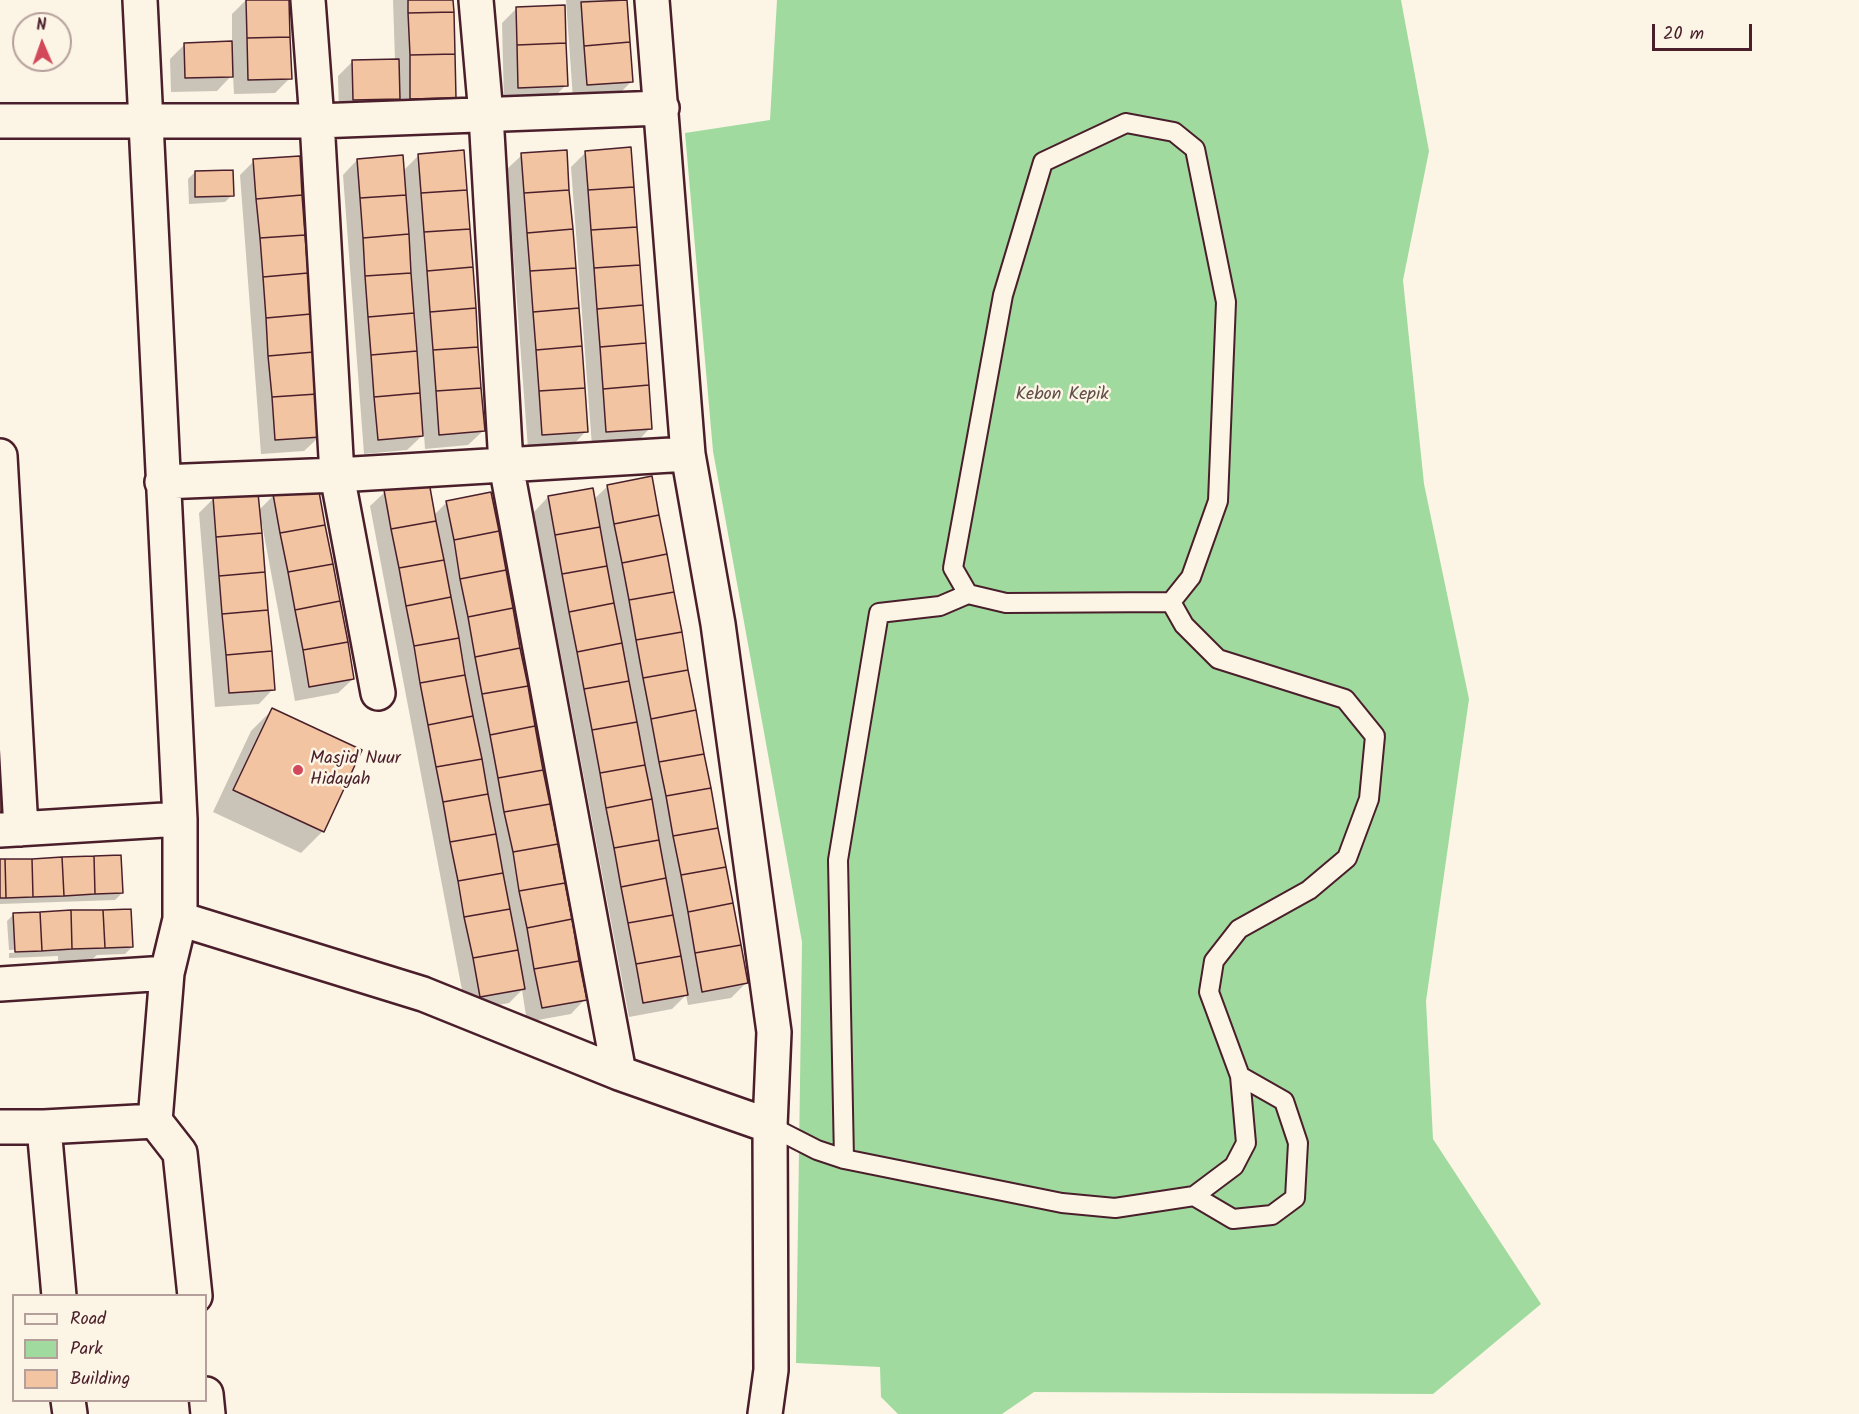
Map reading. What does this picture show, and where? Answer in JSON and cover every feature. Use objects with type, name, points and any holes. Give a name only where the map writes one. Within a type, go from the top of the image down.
[{"type":"street","points":[[140,0],[180,819],[180,919],[167,973],[155,1121],[180,1153],[195,1294]]},
{"type":"street","points":[[308,0],[337,475],[378,693]]},
{"type":"street","points":[[476,0],[486,115],[506,465],[619,1072]]},
{"type":"street","points":[[652,0],[688,454],[718,624],[774,1032],[770,1126],[771,1370],[765,1414]]},
{"type":"street","points":[[0,121],[317,121],[662,108]]},
{"type":"street","points":[[162,482],[337,475],[688,454]]},
{"type":"street","points":[[0,456],[11,829],[180,819]]},
{"type":"street","points":[[180,919],[423,994],[619,1072],[770,1126]]},
{"type":"street","points":[[0,984],[167,973]]},
{"type":"street","points":[[0,1127],[155,1121]]},
{"type":"street","points":[[44,1127],[59,1294]]},
{"type":"lane","points":[[844,1159],[838,860],[879,613],[940,606],[968,594],[1006,603],[1171,602],[1191,578],[1218,501],[1226,302],[1195,149],[1174,132],[1126,123],[1043,162],[1003,295],[953,568],[968,594]]},
{"type":"lane","points":[[770,1126],[817,1150],[844,1159],[1062,1203],[1115,1208],[1194,1196],[1234,1166],[1246,1143],[1240,1076],[1209,992],[1214,961],[1239,929],[1308,890],[1347,858],[1370,799],[1375,736],[1345,699],[1218,659],[1184,625],[1171,602]]},
{"type":"lane","points":[[1194,1196],[1233,1219],[1272,1215],[1295,1198],[1298,1143],[1284,1101],[1240,1076]]},
{"type":"green space","name":"Kebon Kepik","points":[[777,0],[1401,0],[1429,151],[1403,280],[1424,484],[1469,699],[1426,1001],[1433,1139],[1541,1304],[1433,1394],[1034,1392],[1002,1414],[898,1414],[881,1397],[880,1367],[796,1363],[802,942],[713,451],[685,133],[770,120]]},
{"type":"building","points":[[246,0],[289,0],[290,37],[247,38]]},
{"type":"building","points":[[408,0],[453,0],[454,12],[408,13]]},
{"type":"building","points":[[627,0],[630,42],[584,46],[581,2]]},
{"type":"building","points":[[565,5],[566,43],[517,45],[516,7]]},
{"type":"building","points":[[454,12],[455,54],[410,55],[408,13]]},
{"type":"building","points":[[290,37],[292,79],[248,80],[247,38]]},
{"type":"building","points":[[232,41],[233,77],[185,78],[184,43]]},
{"type":"building","points":[[630,42],[633,82],[587,85],[584,46]]},
{"type":"building","points":[[566,43],[568,86],[518,88],[517,45]]},
{"type":"building","points":[[455,54],[456,98],[410,99],[410,55]]},
{"type":"building","points":[[399,59],[400,99],[353,100],[352,60]]},
{"type":"building","points":[[631,147],[634,187],[588,190],[585,151]]},
{"type":"building","points":[[464,150],[467,190],[421,193],[418,154]]},
{"type":"building","points":[[567,150],[569,190],[524,193],[521,153]]},
{"type":"building","points":[[403,155],[406,195],[360,198],[357,159]]},
{"type":"building","points":[[300,156],[302,195],[256,199],[253,159]]},
{"type":"building","points":[[233,170],[234,196],[195,197],[195,171]]},
{"type":"building","points":[[634,187],[637,227],[591,230],[588,190]]},
{"type":"building","points":[[467,190],[470,229],[424,232],[421,193]]},
{"type":"building","points":[[569,190],[573,229],[527,233],[524,193]]},
{"type":"building","points":[[302,195],[305,235],[260,238],[256,199]]},
{"type":"building","points":[[406,195],[409,234],[363,238],[360,198]]},
{"type":"building","points":[[637,227],[640,265],[594,268],[591,230]]},
{"type":"building","points":[[470,229],[473,267],[427,271],[424,232]]},
{"type":"building","points":[[573,229],[576,268],[530,271],[527,233]]},
{"type":"building","points":[[409,234],[411,273],[365,276],[363,238]]},
{"type":"building","points":[[305,235],[308,273],[263,277],[260,238]]},
{"type":"building","points":[[640,265],[643,305],[597,309],[594,268]]},
{"type":"building","points":[[473,267],[476,308],[430,312],[427,271]]},
{"type":"building","points":[[576,268],[579,308],[533,312],[530,271]]},
{"type":"building","points":[[308,273],[311,314],[266,318],[263,277]]},
{"type":"building","points":[[411,273],[414,313],[368,317],[365,276]]},
{"type":"building","points":[[643,305],[646,343],[600,347],[597,309]]},
{"type":"building","points":[[476,308],[478,347],[433,350],[430,312]]},
{"type":"building","points":[[579,308],[582,346],[536,350],[533,312]]},
{"type":"building","points":[[414,313],[417,351],[371,355],[368,317]]},
{"type":"building","points":[[311,314],[314,352],[268,356],[266,318]]},
{"type":"building","points":[[646,343],[649,385],[603,389],[600,347]]},
{"type":"building","points":[[582,346],[585,388],[539,391],[536,350]]},
{"type":"building","points":[[478,347],[481,388],[436,391],[433,350]]},
{"type":"building","points":[[417,351],[420,393],[374,397],[371,355]]},
{"type":"building","points":[[314,352],[317,394],[272,397],[268,356]]},
{"type":"building","points":[[649,385],[652,429],[606,432],[603,389]]},
{"type":"building","points":[[481,388],[485,431],[439,435],[436,391]]},
{"type":"building","points":[[585,388],[588,432],[542,435],[539,391]]},
{"type":"building","points":[[420,393],[423,436],[378,440],[374,397]]},
{"type":"building","points":[[317,394],[321,437],[275,440],[272,397]]},
{"type":"building","points":[[652,476],[659,515],[614,524],[607,485]]},
{"type":"building","points":[[429,482],[436,521],[391,529],[384,490]]},
{"type":"building","points":[[318,486],[325,525],[280,533],[273,494]]},
{"type":"building","points":[[593,488],[600,527],[555,535],[548,496]]},
{"type":"building","points":[[491,492],[499,531],[454,540],[446,501]]},
{"type":"building","points":[[258,493],[262,533],[216,537],[213,497]]},
{"type":"building","points":[[659,515],[667,554],[622,563],[614,524]]},
{"type":"building","points":[[436,521],[444,560],[399,568],[391,529]]},
{"type":"building","points":[[325,525],[333,564],[288,572],[280,533]]},
{"type":"building","points":[[600,527],[607,566],[562,574],[555,535]]},
{"type":"building","points":[[499,531],[506,570],[460,579],[454,540]]},
{"type":"building","points":[[262,533],[265,572],[219,576],[216,537]]},
{"type":"building","points":[[667,554],[674,592],[629,600],[622,563]]},
{"type":"building","points":[[444,560],[451,597],[406,606],[399,568]]},
{"type":"building","points":[[333,564],[340,601],[295,610],[288,572]]},
{"type":"building","points":[[607,566],[614,603],[569,612],[562,574]]},
{"type":"building","points":[[506,570],[513,608],[468,617],[460,579]]},
{"type":"building","points":[[265,572],[268,610],[222,614],[219,576]]},
{"type":"building","points":[[674,592],[682,632],[636,640],[629,600]]},
{"type":"building","points":[[451,597],[459,638],[414,646],[406,606]]},
{"type":"building","points":[[340,601],[348,642],[303,650],[295,610]]},
{"type":"building","points":[[614,603],[622,643],[577,652],[569,612]]},
{"type":"building","points":[[513,608],[520,648],[475,657],[468,617]]},
{"type":"building","points":[[268,610],[272,651],[226,655],[222,614]]},
{"type":"building","points":[[682,632],[688,670],[643,678],[636,640]]},
{"type":"building","points":[[459,638],[465,675],[420,683],[414,646]]},
{"type":"building","points":[[348,642],[354,679],[309,687],[303,650]]},
{"type":"building","points":[[622,643],[629,681],[584,689],[577,652]]},
{"type":"building","points":[[520,648],[528,686],[482,694],[475,657]]},
{"type":"building","points":[[272,651],[275,690],[229,693],[226,655]]},
{"type":"building","points":[[688,670],[696,710],[651,719],[643,678]]},
{"type":"building","points":[[465,675],[473,716],[428,725],[420,683]]},
{"type":"building","points":[[629,681],[637,722],[592,730],[584,689]]},
{"type":"building","points":[[528,686],[535,726],[490,735],[482,694]]},
{"type":"building","name":"Masjid Nuur Hidayah","points":[[272,708],[362,750],[324,832],[233,790]]},
{"type":"building","points":[[696,710],[704,754],[659,762],[651,719]]},
{"type":"building","points":[[473,716],[482,759],[436,767],[428,725]]},
{"type":"building","points":[[637,722],[645,765],[600,773],[592,730]]},
{"type":"building","points":[[535,726],[543,770],[498,778],[490,735]]},
{"type":"building","points":[[704,754],[711,788],[666,796],[659,762]]},
{"type":"building","points":[[482,759],[488,794],[443,802],[436,767]]},
{"type":"building","points":[[645,765],[652,799],[606,808],[600,773]]},
{"type":"building","points":[[543,770],[550,804],[504,812],[498,778]]},
{"type":"building","points":[[0,782],[4,782],[6,815],[0,816]]},
{"type":"building","points":[[711,788],[718,828],[673,836],[666,796]]},
{"type":"building","points":[[488,794],[496,834],[450,842],[443,802]]},
{"type":"building","points":[[652,799],[659,840],[614,848],[606,808]]},
{"type":"building","points":[[550,804],[558,844],[513,852],[504,812]]},
{"type":"building","points":[[718,828],[726,867],[681,875],[673,836]]},
{"type":"building","points":[[496,834],[503,873],[458,881],[450,842]]},
{"type":"building","points":[[659,840],[666,878],[621,887],[614,848]]},
{"type":"building","points":[[558,844],[565,883],[519,891],[513,852]]},
{"type":"building","points":[[121,855],[123,893],[95,894],[94,856]]},
{"type":"building","points":[[94,856],[95,894],[64,896],[62,857]]},
{"type":"building","points":[[62,857],[64,896],[33,897],[32,859]]},
{"type":"building","points":[[0,859],[5,859],[6,898],[0,898]]},
{"type":"building","points":[[5,859],[32,859],[33,897],[6,898]]},
{"type":"building","points":[[726,867],[733,903],[688,912],[681,875]]},
{"type":"building","points":[[503,873],[510,909],[464,917],[458,881]]},
{"type":"building","points":[[666,878],[673,915],[628,923],[621,887]]},
{"type":"building","points":[[565,883],[572,919],[527,928],[519,891]]},
{"type":"building","points":[[733,903],[741,945],[695,953],[688,912]]},
{"type":"building","points":[[131,909],[133,947],[105,948],[103,910]]},
{"type":"building","points":[[510,909],[518,950],[473,958],[464,917]]},
{"type":"building","points":[[71,910],[72,949],[42,951],[40,912]]},
{"type":"building","points":[[71,910],[103,910],[105,948],[72,949]]},
{"type":"building","points":[[40,912],[42,951],[15,952],[13,913]]},
{"type":"building","points":[[673,915],[681,956],[636,964],[628,923]]},
{"type":"building","points":[[572,919],[579,961],[534,969],[527,928]]},
{"type":"building","points":[[741,945],[748,983],[702,992],[695,953]]},
{"type":"building","points":[[518,950],[525,989],[480,997],[473,958]]},
{"type":"building","points":[[681,956],[688,995],[643,1003],[636,964]]},
{"type":"building","points":[[579,961],[587,1000],[542,1008],[534,969]]},
{"type":"place","name":"Masjid Nuur Hidayah","points":[[298,770]]}]
